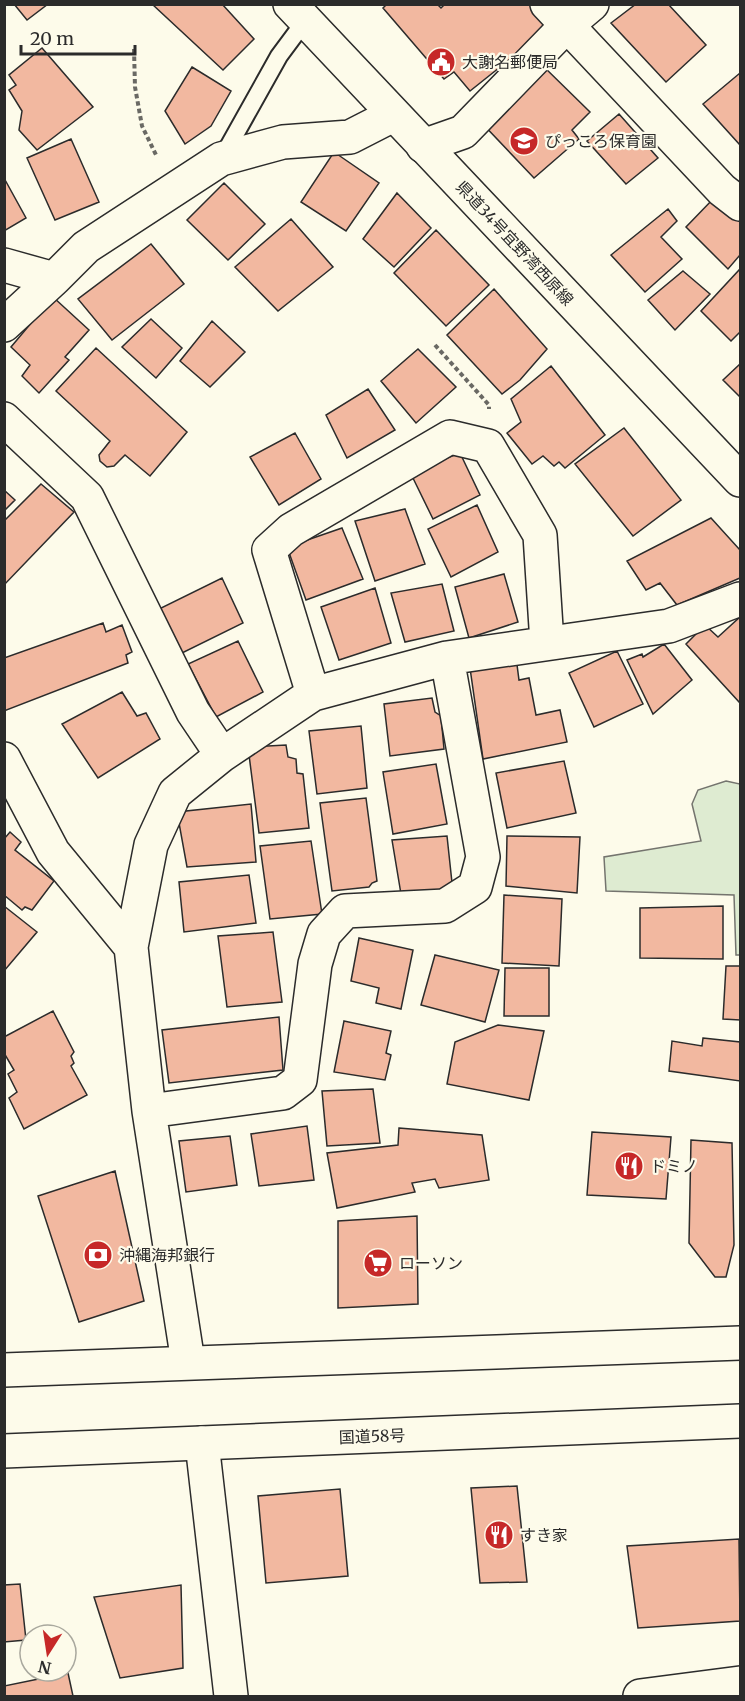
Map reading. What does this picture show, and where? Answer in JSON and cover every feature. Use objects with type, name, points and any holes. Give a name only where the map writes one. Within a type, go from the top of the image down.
[{"type":"main road","points":[[423,146],[463,132],[557,15],[592,4]]},
{"type":"main road","name":"県道34号宜野湾西原線","points":[[297,13],[741,480]]},
{"type":"main road","points":[[557,15],[722,190],[741,204]]},
{"type":"main road","points":[[4,325],[86,247],[221,159],[283,142],[350,137],[393,115]]},
{"type":"main road","points":[[4,265],[54,279]]},
{"type":"main road","points":[[4,419],[87,497],[193,712],[222,755]]},
{"type":"main road","points":[[313,694],[269,550],[291,530],[450,437],[488,446],[540,535],[547,643]]},
{"type":"main road","points":[[188,1362],[149,1111],[131,947],[150,845],[175,793],[222,755],[313,694],[447,658],[669,626],[741,599]]},
{"type":"main road","points":[[149,1111],[283,1094],[300,1080],[315,964],[324,934],[345,911],[445,906],[475,887],[483,857],[447,658]]},
{"type":"main road","points":[[4,759],[53,852],[131,947]]},
{"type":"main road","points":[[4,1370],[741,1343]]},
{"type":"main road","name":"国道58号","points":[[4,1451],[741,1421]]},
{"type":"main road","points":[[202,1443],[231,1696]]},
{"type":"main road","points":[[640,1696],[741,1683]]},
{"type":"lane","points":[[221,159],[279,56],[297,13]]},
{"type":"path","points":[[134,49],[135,87],[142,126],[173,190]]},
{"type":"path","points":[[435,345],[489,405],[488,446]]},
{"type":"green space","points":[[726,781],[740,784],[740,955],[736,955],[734,895],[606,891],[604,857],[701,841],[692,804],[698,790]]},
{"type":"building","points":[[14,4],[48,4],[27,20]]},
{"type":"building","points":[[152,4],[222,4],[254,39],[223,70]]},
{"type":"building","points":[[387,4],[437,4],[441,8],[445,4],[529,4],[549,28],[470,91],[454,72],[444,79],[383,8]]},
{"type":"building","points":[[636,4],[668,4],[706,45],[666,82],[611,23]]},
{"type":"building","points":[[42,48],[93,107],[37,150],[19,130],[22,111],[9,90],[16,85],[9,75]]},
{"type":"building","points":[[541,64],[590,112],[572,130],[579,139],[534,178],[479,120]]},
{"type":"building","points":[[192,67],[231,91],[211,126],[185,144],[165,111]]},
{"type":"building","points":[[740,73],[740,145],[703,104]]},
{"type":"building","points":[[619,114],[658,158],[626,184],[587,141]]},
{"type":"building","points":[[71,139],[99,202],[55,220],[27,158]]},
{"type":"building","points":[[334,152],[379,183],[346,231],[301,202]]},
{"type":"building","points":[[4,178],[26,218],[4,231]]},
{"type":"building","points":[[224,183],[265,224],[228,260],[187,220]]},
{"type":"building","points":[[397,193],[431,228],[394,267],[363,239]]},
{"type":"building","points":[[714,198],[740,222],[740,255],[728,269],[686,227]]},
{"type":"building","points":[[668,209],[677,221],[661,237],[682,259],[645,292],[611,255]]},
{"type":"building","points":[[291,219],[333,267],[278,311],[235,267]]},
{"type":"building","points":[[436,230],[489,285],[446,326],[394,273]]},
{"type":"building","points":[[151,244],[184,284],[112,340],[78,299]]},
{"type":"building","points":[[740,269],[740,332],[731,341],[701,311]]},
{"type":"building","points":[[683,271],[710,294],[675,330],[648,300]]},
{"type":"building","points":[[494,289],[547,349],[520,380],[502,394],[447,335]]},
{"type":"building","points":[[53,297],[89,330],[65,357],[69,360],[39,393],[22,376],[30,365],[11,347]]},
{"type":"building","points":[[151,319],[182,348],[156,378],[122,347]]},
{"type":"building","points":[[212,321],[245,352],[210,387],[180,361]]},
{"type":"building","points":[[96,348],[187,432],[150,476],[125,455],[114,466],[107,467],[100,461],[99,455],[110,441],[56,391]]},
{"type":"building","points":[[418,349],[456,387],[416,423],[381,381]]},
{"type":"building","points":[[740,364],[740,397],[723,380]]},
{"type":"building","points":[[551,366],[605,435],[565,468],[559,462],[554,466],[543,456],[532,464],[507,433],[521,422],[511,399]]},
{"type":"building","points":[[368,389],[395,430],[347,458],[326,415]]},
{"type":"building","points":[[624,428],[681,500],[633,536],[575,464]]},
{"type":"building","points":[[295,433],[321,479],[279,505],[250,457]]},
{"type":"building","points":[[460,453],[480,495],[433,519],[410,472]]},
{"type":"building","points":[[41,484],[74,512],[4,585],[4,521]]},
{"type":"building","points":[[4,490],[15,500],[4,511]]},
{"type":"building","points":[[477,505],[498,552],[451,577],[428,529]]},
{"type":"building","points":[[405,509],[425,564],[375,581],[355,521]]},
{"type":"building","points":[[711,518],[740,550],[740,578],[677,605],[660,583],[646,590],[627,561]]},
{"type":"building","points":[[342,528],[363,579],[306,600],[287,547]]},
{"type":"building","points":[[504,574],[518,622],[469,638],[455,587]]},
{"type":"building","points":[[222,578],[243,623],[182,653],[157,610]]},
{"type":"building","points":[[442,584],[454,631],[405,642],[391,593]]},
{"type":"building","points":[[375,588],[391,643],[339,660],[321,607]]},
{"type":"building","points":[[740,617],[740,703],[686,644],[705,625],[718,637]]},
{"type":"building","points":[[103,623],[106,632],[122,625],[132,652],[126,655],[128,663],[4,711],[4,658]]},
{"type":"building","points":[[238,641],[263,692],[216,717],[188,664]]},
{"type":"building","points":[[664,644],[692,680],[653,714],[627,660],[642,654],[643,657]]},
{"type":"building","points":[[617,651],[643,704],[594,727],[569,673]]},
{"type":"building","points":[[516,657],[519,680],[529,678],[536,715],[560,710],[567,742],[483,759],[470,668]]},
{"type":"building","points":[[122,692],[137,716],[146,713],[160,739],[98,778],[62,724]]},
{"type":"building","points":[[432,698],[435,712],[441,716],[444,749],[390,756],[384,704]]},
{"type":"building","points":[[361,726],[367,788],[317,794],[309,731]]},
{"type":"building","points":[[286,745],[288,757],[296,759],[297,773],[303,774],[309,828],[259,833],[248,747]]},
{"type":"building","points":[[564,761],[576,813],[507,828],[496,773]]},
{"type":"building","points":[[436,764],[447,824],[393,834],[383,772]]},
{"type":"building","points":[[366,798],[377,881],[369,887],[332,891],[320,803]]},
{"type":"building","points":[[251,804],[256,862],[187,867],[177,812]]},
{"type":"building","points":[[10,832],[21,842],[15,850],[54,881],[32,910],[25,907],[22,910],[4,895],[4,839]]},
{"type":"building","points":[[447,836],[453,892],[402,900],[392,840]]},
{"type":"building","points":[[507,836],[580,837],[577,893],[506,886]]},
{"type":"building","points":[[311,841],[322,914],[270,919],[260,846]]},
{"type":"building","points":[[249,875],[256,923],[184,932],[179,882]]},
{"type":"building","points":[[504,895],[562,899],[559,966],[502,963]]},
{"type":"building","points":[[4,906],[37,932],[4,971]]},
{"type":"building","points":[[723,906],[723,959],[640,958],[640,908]]},
{"type":"building","points":[[273,932],[282,1002],[227,1007],[218,936]]},
{"type":"building","points":[[359,938],[413,950],[401,1009],[376,1003],[379,988],[351,981]]},
{"type":"building","points":[[435,955],[499,970],[485,1022],[421,1005]]},
{"type":"building","points":[[726,966],[740,966],[740,1020],[723,1019]]},
{"type":"building","points":[[505,968],[549,968],[549,1016],[504,1016]]},
{"type":"building","points":[[53,1011],[74,1052],[71,1056],[74,1063],[71,1066],[87,1095],[24,1129],[9,1098],[17,1092],[8,1074],[14,1070],[4,1053],[4,1037]]},
{"type":"building","points":[[279,1017],[283,1070],[169,1083],[162,1030]]},
{"type":"building","points":[[344,1021],[391,1031],[386,1053],[391,1055],[385,1080],[334,1072]]},
{"type":"building","points":[[498,1025],[544,1031],[529,1100],[447,1084],[455,1042]]},
{"type":"building","points":[[703,1038],[740,1042],[740,1081],[669,1071],[672,1041],[702,1046]]},
{"type":"building","points":[[373,1089],[380,1143],[327,1146],[322,1091]]},
{"type":"building","points":[[307,1126],[314,1180],[259,1186],[251,1134]]},
{"type":"building","points":[[399,1128],[482,1135],[489,1180],[439,1188],[435,1179],[412,1183],[415,1192],[337,1208],[327,1153],[398,1145]]},
{"type":"building","name":"ドミノ","points":[[592,1132],[671,1137],[666,1199],[587,1195]]},
{"type":"building","points":[[230,1136],[237,1185],[186,1192],[179,1141]]},
{"type":"building","points":[[691,1140],[732,1143],[734,1245],[726,1277],[715,1277],[689,1243]]},
{"type":"building","points":[[115,1171],[144,1301],[79,1322],[38,1196]]},
{"type":"building","name":"ローソン","points":[[417,1216],[418,1304],[338,1308],[338,1221]]},
{"type":"building","name":"すき家","points":[[517,1486],[527,1582],[480,1583],[471,1488]]},
{"type":"building","points":[[340,1489],[348,1576],[266,1583],[258,1496]]},
{"type":"building","points":[[739,1539],[740,1621],[638,1628],[627,1546]]},
{"type":"building","points":[[20,1584],[24,1623],[18,1623],[18,1641],[4,1642],[4,1585]]},
{"type":"building","points":[[181,1585],[183,1668],[120,1678],[94,1597]]},
{"type":"building","points":[[19,1683],[70,1683],[73,1696],[4,1696],[4,1686]]},
{"type":"place","name":"大謝名郵便局","points":[[441,62]]},
{"type":"place","name":"ぴっころ保育園","points":[[524,141]]},
{"type":"place","name":"ドミノ","points":[[629,1166]]},
{"type":"place","name":"沖縄海邦銀行","points":[[98,1255]]},
{"type":"place","name":"ローソン","points":[[378,1263]]},
{"type":"place","name":"すき家","points":[[499,1535]]}]
